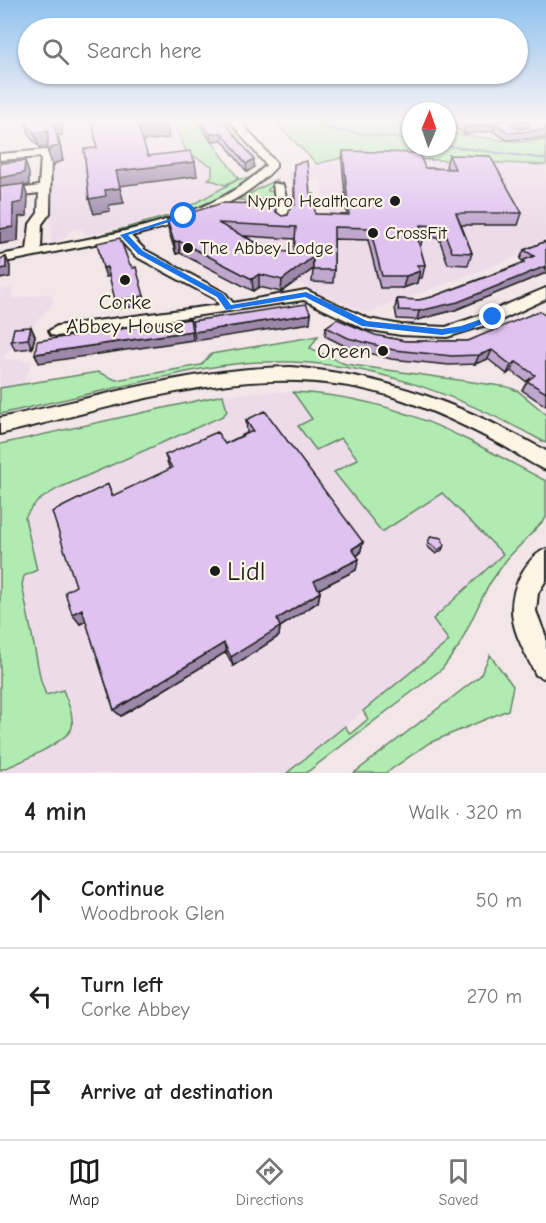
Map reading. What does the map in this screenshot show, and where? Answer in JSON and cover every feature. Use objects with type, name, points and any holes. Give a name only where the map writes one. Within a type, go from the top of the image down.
[{"type":"street","points":[[34,253],[36,224],[44,213],[46,156]]},
{"type":"street","points":[[0,259],[123,235],[176,219],[225,200],[266,175],[272,165],[264,156]]},
{"type":"street","points":[[274,188],[282,206],[283,222]]},
{"type":"street","points":[[0,195],[45,189]]},
{"type":"street","points":[[225,200],[237,205],[282,206]]},
{"type":"street","points":[[123,235],[140,253],[220,296],[229,308]]},
{"type":"street","points":[[57,331],[229,308],[306,295],[365,324],[442,332],[462,329],[546,293]]},
{"type":"street","points":[[531,301],[546,309]]},
{"type":"street","points":[[0,426],[211,379],[249,374],[287,374],[350,380],[409,394],[479,423],[546,461]]},
{"type":"street","points":[[546,560],[525,588],[523,609],[546,664]]},
{"type":"shaded area","points":[[49,156],[223,156],[238,178],[177,211],[95,234],[85,234],[82,228],[70,230],[65,238],[51,244]]},
{"type":"shaded area","points":[[349,156],[546,165],[546,246],[367,313],[244,260],[235,229],[328,223],[327,199],[323,199],[321,180],[288,180],[287,173]]},
{"type":"shaded area","points":[[12,288],[12,299],[51,293],[54,302],[2,359],[32,361],[24,383],[0,388],[0,290]]},
{"type":"shaded area","points":[[293,392],[312,419],[298,427],[317,450],[341,438],[359,459],[334,472],[442,493],[503,554],[434,619],[450,641],[287,773],[0,773],[0,770],[44,749],[18,586],[26,577],[35,573],[22,516],[34,501],[67,480],[226,406],[223,395]]},
{"type":"green space","points":[[193,156],[223,156],[238,178],[225,185],[208,179],[212,176],[212,166]]},
{"type":"green space","points":[[309,156],[349,156],[317,164]]},
{"type":"green space","points":[[351,156],[546,156],[546,165]]},
{"type":"green space","points":[[255,178],[205,206],[155,222],[93,237],[175,214],[239,179]]},
{"type":"green space","points":[[277,179],[276,184],[268,191],[275,192],[277,202],[238,200]]},
{"type":"green space","points":[[318,336],[310,348],[345,364],[508,387],[518,391],[546,414],[546,443],[479,409],[410,383],[374,373],[300,362],[262,362],[215,367],[0,414],[0,388],[98,372],[116,380],[201,365],[211,354]]},
{"type":"green space","points":[[293,392],[364,401],[395,410],[484,448],[546,481],[546,518],[507,559],[488,586],[459,646],[442,669],[306,773],[287,773],[345,726],[350,734],[368,719],[363,711],[449,641],[433,619],[503,554],[442,493],[382,532],[334,472],[358,459],[341,438],[316,450],[298,426],[312,419]]},
{"type":"green space","points":[[223,395],[227,411],[223,416],[57,489],[38,501],[25,518],[37,570],[24,576],[22,585],[41,681],[46,695],[63,690],[71,713],[72,727],[69,733],[52,745],[0,770],[0,444]]},
{"type":"green space","points":[[490,655],[513,686],[508,710],[429,743],[386,773],[354,773],[480,676]]},
{"type":"building","points":[[85,156],[192,156],[195,162],[116,171],[120,188],[105,190],[106,196],[89,199]]},
{"type":"building","points":[[240,156],[252,156],[254,159],[246,164]]},
{"type":"building","points":[[343,156],[420,156],[425,168],[455,169],[449,156],[490,156],[522,213],[456,213],[472,253],[452,252],[442,226],[420,225],[423,237],[417,236],[425,265],[417,265],[420,271],[406,276],[382,276],[370,228],[334,227],[334,270],[313,270],[313,257],[282,280],[259,274],[252,279],[179,241],[174,242],[167,220],[222,203],[275,204],[276,212],[282,216],[288,215],[291,205],[295,205],[294,164],[307,161],[310,194],[314,194],[315,214],[349,215]],"holes":[[[218,223],[296,227],[294,252],[272,251]]]},
{"type":"building","points":[[25,161],[24,173],[0,178],[0,163]]},
{"type":"building","points":[[24,184],[22,202],[13,204],[13,227],[0,229],[0,187]]},
{"type":"building","points":[[120,238],[129,263],[133,268],[136,267],[144,296],[115,300],[107,267],[103,268],[97,243]]},
{"type":"building","points":[[546,241],[546,266],[458,302],[419,311],[399,310],[397,299],[419,300],[432,297],[524,263],[524,260],[534,256],[524,250]]},
{"type":"building","points":[[6,257],[6,268],[0,269],[0,259]]},
{"type":"building","points":[[306,304],[311,314],[194,332],[192,321]]},
{"type":"building","points":[[539,311],[546,316],[546,393],[527,381],[535,375],[516,362],[511,365],[492,350],[479,355],[452,356],[394,350],[348,338],[326,327],[337,319],[375,335],[405,341],[468,341]]},
{"type":"building","points":[[190,319],[192,331],[35,354],[37,341]]},
{"type":"building","points":[[31,327],[28,339],[11,341],[14,328]]},
{"type":"building","name":"Lidl","points":[[265,411],[363,542],[352,549],[359,559],[314,581],[320,592],[277,619],[280,627],[231,657],[224,643],[114,710],[82,609],[72,614],[65,592],[76,586],[52,512],[108,484],[112,496],[172,468],[165,455],[217,432],[225,444],[253,431],[246,420]]},
{"type":"building","points":[[431,536],[442,538],[444,546],[438,550],[428,542]]},
{"type":"waterway","points":[[524,156],[546,159]]},
{"type":"place","name":"Nypro Healthcare","points":[[395,201]]},
{"type":"place","name":"CrossFit","points":[[373,233]]},
{"type":"place","name":"The Abbey Lodge","points":[[188,248]]},
{"type":"place","name":"Corke Abbey House","points":[[125,280]]},
{"type":"place","name":"Oreen","points":[[383,351]]},
{"type":"place","name":"Lidl","points":[[215,571]]},
{"type":"route","points":[[184,216],[123,235],[140,253],[178,271],[220,296],[229,308],[306,295],[365,324],[401,330],[442,332],[462,329],[493,317]]}]
